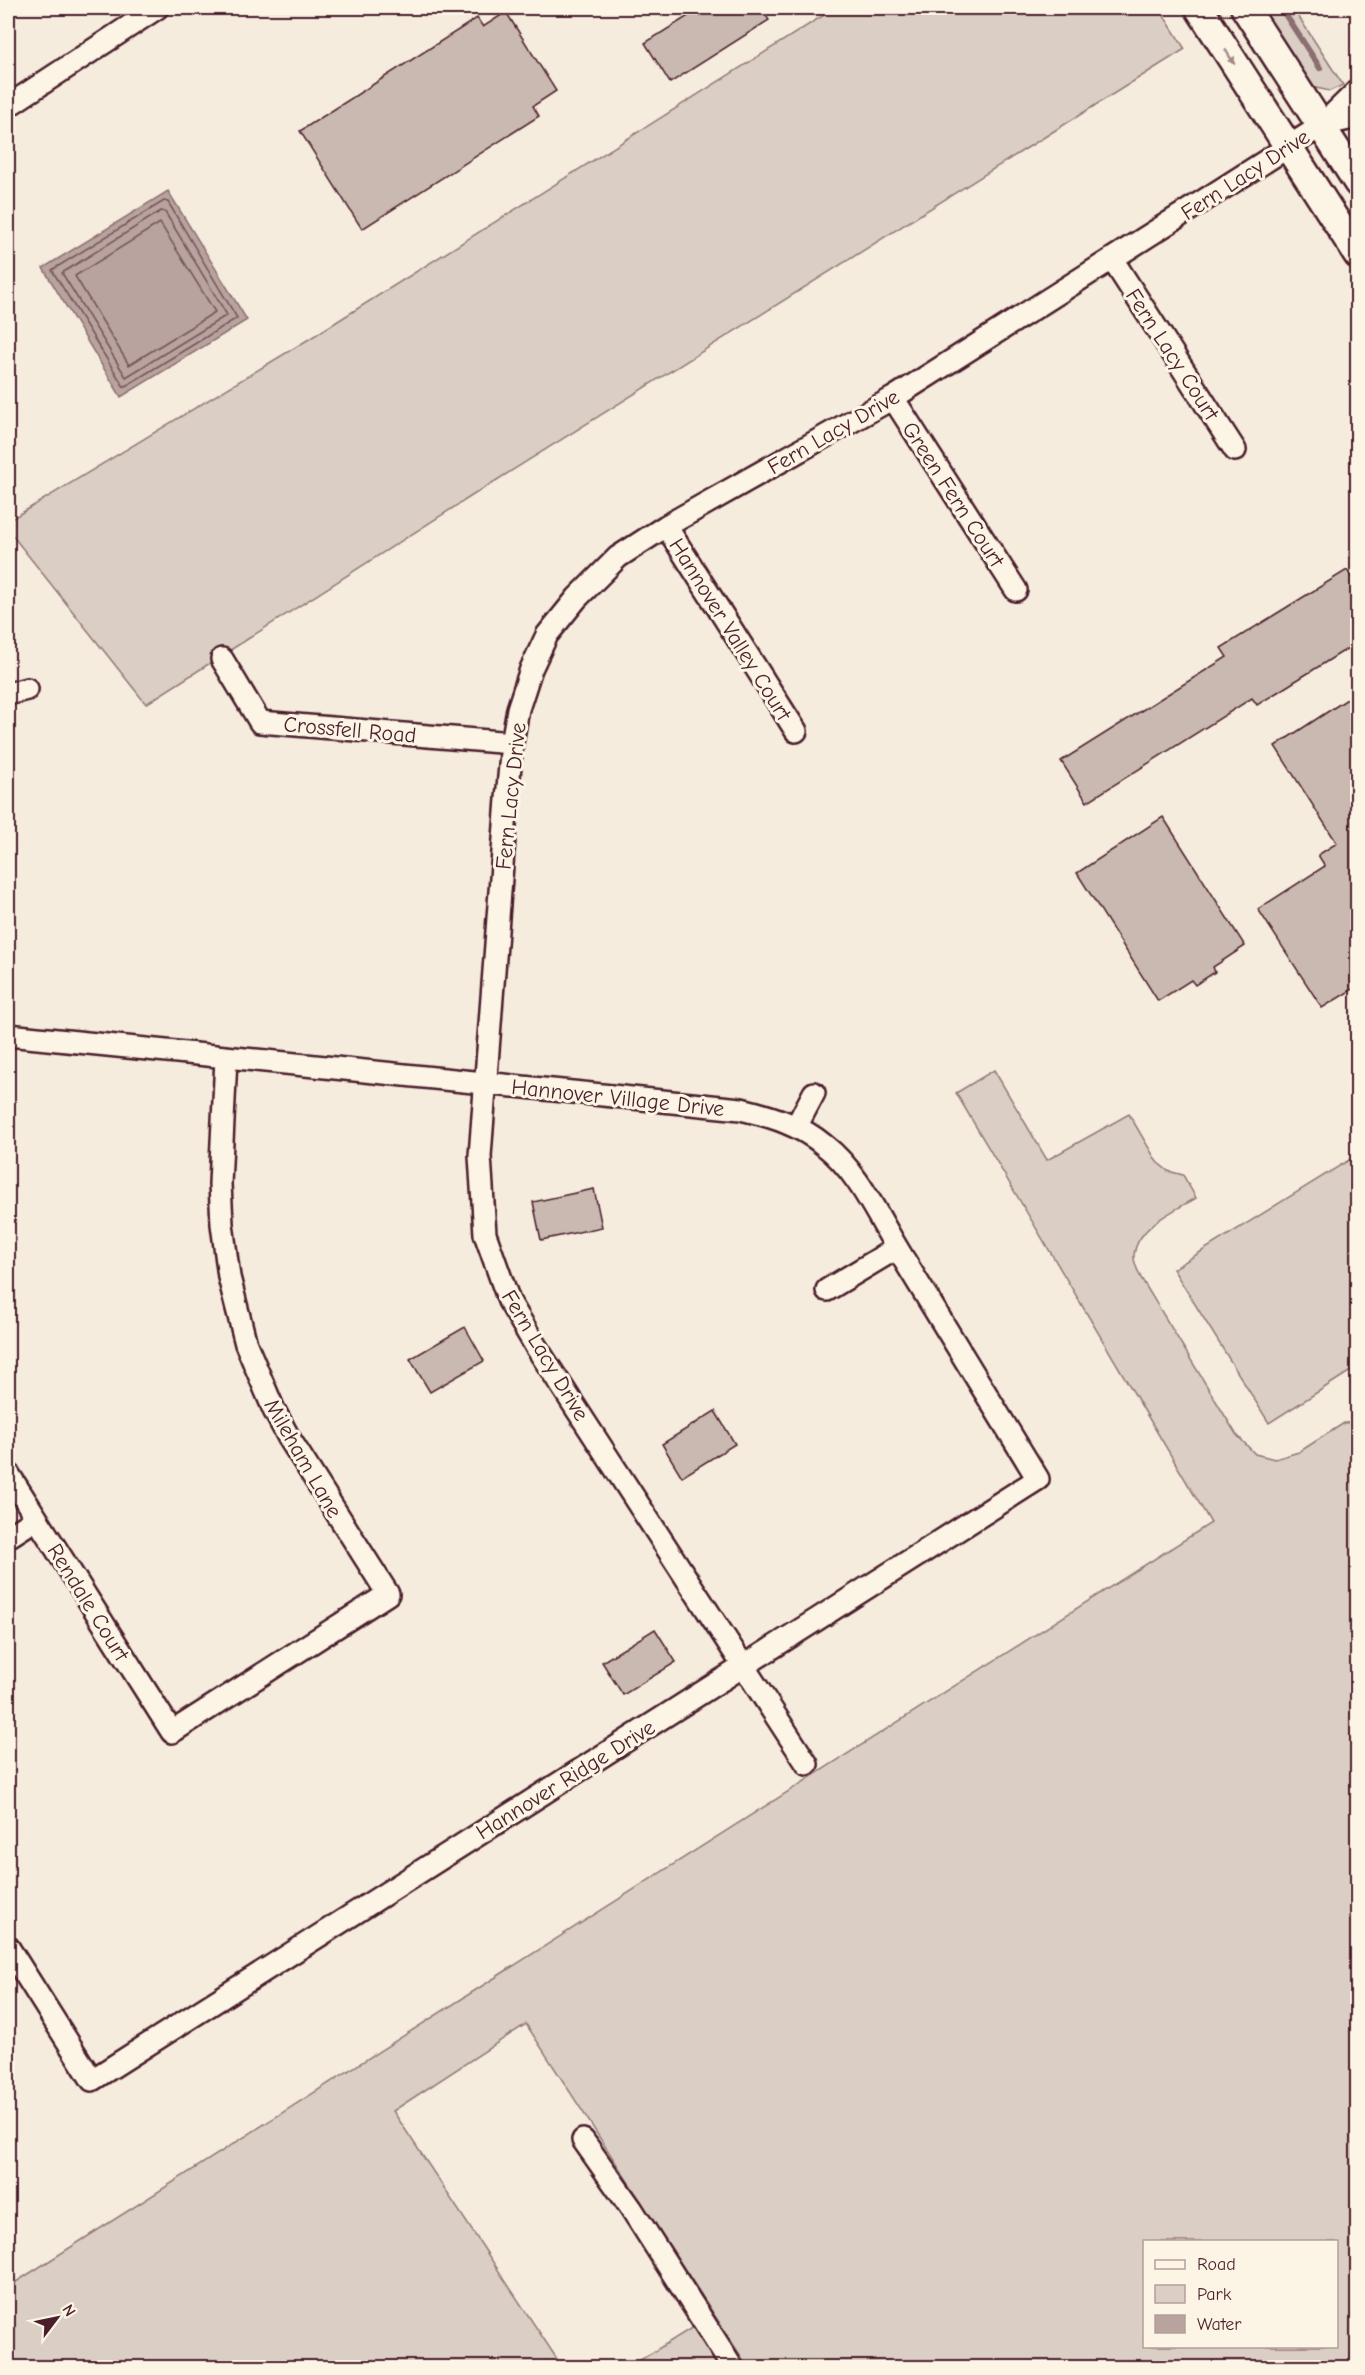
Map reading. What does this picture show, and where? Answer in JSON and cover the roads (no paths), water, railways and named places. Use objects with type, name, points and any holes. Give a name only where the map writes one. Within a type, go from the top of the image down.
[{"type":"main road","points":[[1199,8],[1358,255]]},
{"type":"main road","points":[[1245,8],[1358,183]]},
{"type":"street","points":[[8,105],[156,8]]},
{"type":"street","points":[[1321,126],[1358,90]]},
{"type":"street","points":[[1321,126],[1358,117]]},
{"type":"street","name":"Fern Lacy Drive","points":[[807,1764],[541,1355],[509,1301],[485,1234],[480,1156],[512,742],[518,709],[547,635],[577,598],[618,557],[666,526],[893,398],[1321,126]]},
{"type":"street","name":"Fern Lacy Court","points":[[1112,259],[1235,450]]},
{"type":"street","name":"Green Fern Court","points":[[893,398],[1016,590]]},
{"type":"street","name":"Hannover Valley Court","points":[[666,526],[796,731]]},
{"type":"street","name":"Crossfell Road","points":[[222,659],[260,722],[512,742]]},
{"type":"street","name":"Hannover Village Drive","points":[[8,1035],[741,1109],[796,1127],[825,1145],[852,1173],[1038,1479]]},
{"type":"street","name":"Mileham Lane","points":[[172,1732],[388,1594],[289,1438],[274,1410],[246,1344],[229,1277],[222,1214],[220,1184],[226,1058]]},
{"type":"street","points":[[796,1127],[814,1093]]},
{"type":"street","points":[[827,1290],[897,1248]]},
{"type":"street","name":"Rendale Court","points":[[8,1473],[172,1732]]},
{"type":"street","name":"Hannover Ridge Drive","points":[[8,1947],[92,2079],[1038,1479]]},
{"type":"street","points":[[8,1537],[36,1519]]},
{"type":"street","points":[[583,2140],[632,2208],[733,2367]]},
{"type":"water","points":[[168,191],[247,320],[121,397],[43,268]]},
{"type":"waterway","points":[[1281,8],[1320,68]]}]
